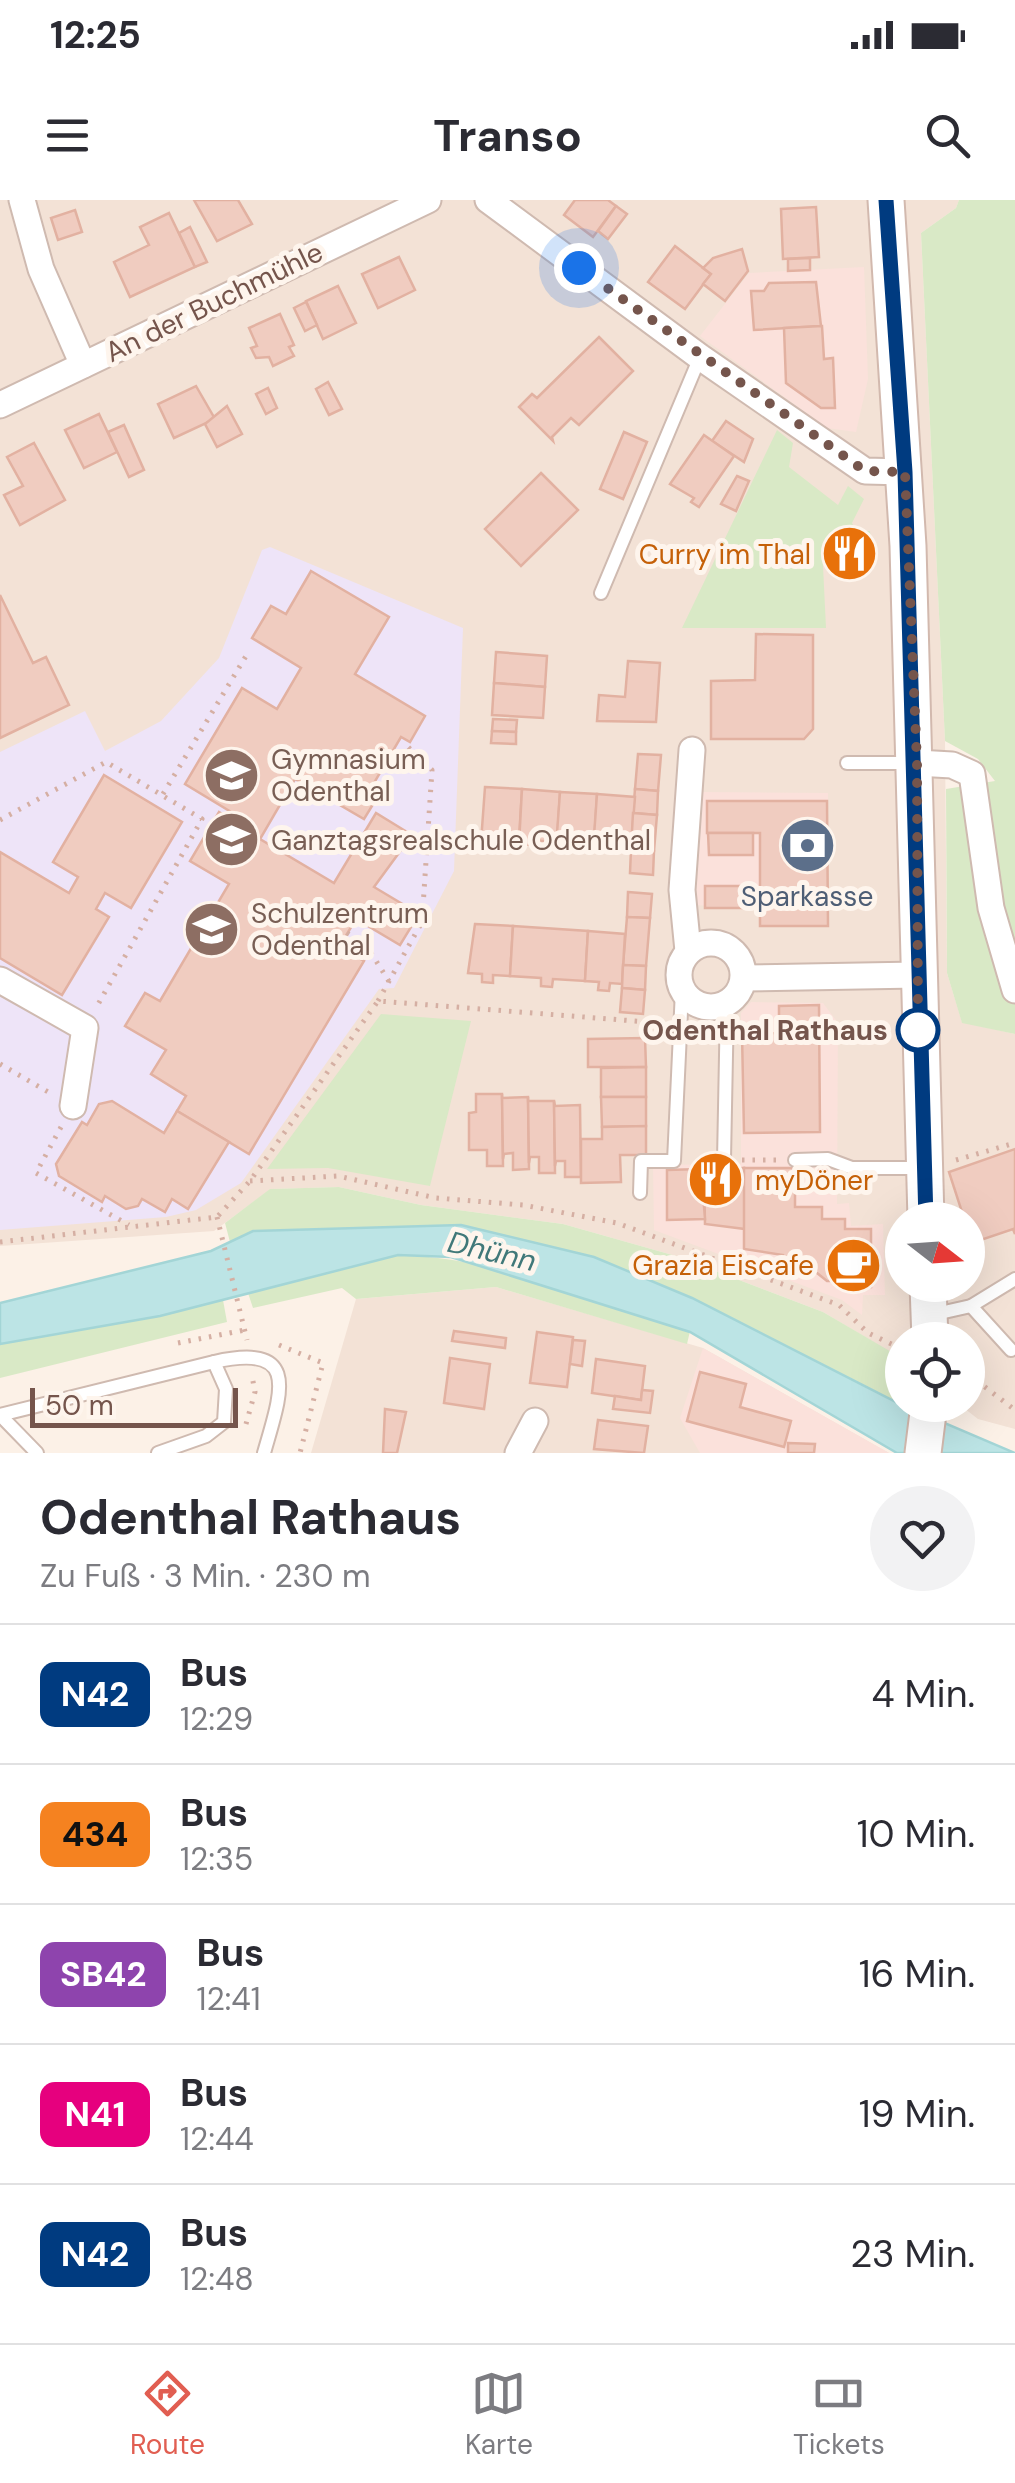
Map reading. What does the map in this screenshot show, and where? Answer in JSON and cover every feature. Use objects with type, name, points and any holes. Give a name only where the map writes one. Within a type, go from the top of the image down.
[{"type":"main road","points":[[886,200],[905,472],[917,763],[917,975],[926,1202]]},
{"type":"main road","points":[[924,1453],[927,1422]]},
{"type":"street","points":[[22,200],[41,269],[83,365]]},
{"type":"street","name":"An der Buchmühle","points":[[0,405],[428,200]]},
{"type":"street","points":[[488,200],[700,358],[865,471],[905,472]]},
{"type":"street","points":[[688,951],[682,890],[692,750]]},
{"type":"street","points":[[917,763],[952,765],[972,774],[990,908],[1015,990]]},
{"type":"street","points":[[704,944],[722,945],[736,952],[744,978],[739,993],[727,1004],[694,1002],[682,990],[681,962],[688,951],[704,944]]},
{"type":"street","points":[[744,978],[917,975]]},
{"type":"street","points":[[0,980],[84,1028],[73,1106]]},
{"type":"street","points":[[518,1453],[535,1421]]},
{"type":"lane","points":[[601,593],[700,358]]},
{"type":"lane","points":[[846,764],[917,763]]},
{"type":"lane","points":[[640,1193],[641,1161],[674,1161],[682,990]]},
{"type":"lane","points":[[724,1160],[727,1004]]},
{"type":"lane","points":[[796,1160],[828,1160],[852,1168],[925,1168]]},
{"type":"lane","points":[[929,1313],[971,1306],[1015,1279]]},
{"type":"lane","points":[[971,1306],[1012,1350]]},
{"type":"lane","points":[[0,1415],[249,1354],[269,1359],[278,1372],[281,1393],[264,1453]]},
{"type":"lane","points":[[158,1453],[206,1436],[224,1422],[226,1389],[214,1362]]},
{"type":"lane","points":[[0,1415],[37,1453]]},
{"type":"path","points":[[163,794],[246,656]]},
{"type":"path","points":[[0,1242],[217,1217],[250,1181],[390,983],[422,922],[427,895],[424,845],[432,770],[405,744]]},
{"type":"path","points":[[0,820],[106,762],[202,818],[84,1028]]},
{"type":"path","points":[[347,934],[366,946],[390,983]]},
{"type":"path","points":[[378,1001],[679,1024]]},
{"type":"path","points":[[0,1064],[73,1106],[36,1173],[132,1227]]},
{"type":"path","points":[[966,1157],[1015,1142]]},
{"type":"path","points":[[250,1181],[338,1176],[436,1198],[523,1205],[617,1223],[840,1306],[868,1333],[885,1341]]},
{"type":"path","points":[[217,1217],[244,1321]]},
{"type":"path","points":[[178,1344],[245,1330]]},
{"type":"path","points":[[985,1387],[1015,1410]]},
{"type":"shaded area","points":[[0,200],[959,200],[956,208],[921,233],[945,741],[947,973],[962,1022],[1015,1034],[1015,1429],[985,1421],[985,1322],[885,1322],[885,1349],[823,1312],[676,1256],[563,1224],[421,1205],[339,1187],[271,1189],[214,1231],[0,1246]]},
{"type":"shaded area","points":[[864,267],[868,379],[856,432],[827,428],[700,336],[749,273]]},
{"type":"shaded area","name":"Schulzentrum Odenthal","points":[[270,547],[463,628],[454,871],[394,988],[379,989],[241,1183],[196,1210],[166,1217],[0,1230],[0,752],[85,711],[105,751],[161,721],[219,658],[262,550]]},
{"type":"shaded area","points":[[699,792],[828,793],[828,926],[760,926],[759,909],[695,905]]},
{"type":"shaded area","points":[[751,1002],[823,1003],[838,1023],[837,1204],[849,1203],[851,1226],[883,1224],[885,1295],[863,1295],[862,1315],[842,1300],[654,1230],[653,1165],[741,1164],[741,1013]]},
{"type":"shaded area","points":[[496,1287],[703,1348],[889,1453],[311,1453],[356,1299]]},
{"type":"shaded area","points":[[703,1348],[889,1453],[700,1453],[680,1418]]},
{"type":"green space","points":[[959,200],[1015,200],[1015,1034],[962,1023],[947,973],[946,789],[995,781],[978,759],[945,741],[921,233],[956,208]]},
{"type":"green space","points":[[777,430],[793,443],[789,467],[838,505],[848,486],[864,499],[852,523],[856,531],[870,531],[871,542],[822,545],[826,628],[682,628]]},
{"type":"green space","points":[[381,1014],[471,1021],[430,1186],[328,1168],[267,1169]]},
{"type":"green space","points":[[339,1187],[421,1205],[563,1224],[676,1256],[823,1312],[885,1348],[885,1396],[692,1298],[594,1257],[531,1242],[253,1231],[230,1242],[225,1223],[270,1189]]},
{"type":"green space","points":[[398,1255],[472,1264],[546,1282],[690,1331],[687,1344],[496,1287],[356,1299],[342,1288],[253,1308],[248,1293]]},
{"type":"green space","points":[[223,1300],[227,1322],[0,1378],[0,1344],[160,1316]]},
{"type":"water","name":"Dhünn","points":[[461,1225],[594,1257],[692,1298],[885,1396],[885,1422],[942,1422],[1015,1453],[897,1453],[690,1332],[451,1257],[398,1255],[160,1316],[0,1344],[0,1303],[211,1251],[253,1231]]},
{"type":"building","points":[[194,200],[238,200],[252,224],[217,241]]},
{"type":"building","points":[[575,200],[608,200],[616,206],[593,237],[564,215]]},
{"type":"building","points":[[616,206],[627,214],[608,239],[598,231]]},
{"type":"building","points":[[816,207],[819,257],[783,259],[781,209]]},
{"type":"building","points":[[75,210],[82,232],[58,240],[51,218]]},
{"type":"building","points":[[169,213],[195,267],[130,297],[114,262],[149,245],[140,227]]},
{"type":"building","points":[[190,227],[207,262],[195,267],[179,233]]},
{"type":"building","points":[[675,246],[711,274],[685,309],[648,282]]},
{"type":"building","points":[[742,249],[748,271],[725,301],[703,284],[711,274],[703,268],[713,258]]},
{"type":"building","points":[[399,257],[415,290],[378,308],[362,274]]},
{"type":"building","points":[[810,258],[810,270],[788,271],[788,259]]},
{"type":"building","points":[[816,282],[821,326],[754,330],[751,291],[764,291],[769,283]]},
{"type":"building","points":[[338,286],[356,323],[323,339],[306,301]]},
{"type":"building","points":[[306,302],[317,325],[305,331],[294,308]]},
{"type":"building","points":[[280,314],[294,345],[289,347],[294,356],[273,366],[269,357],[256,358],[251,348],[257,346],[249,328]]},
{"type":"building","points":[[822,326],[824,359],[833,358],[835,408],[821,408],[786,383],[784,328]]},
{"type":"building","points":[[599,337],[633,371],[579,425],[571,418],[552,437],[553,441],[519,407],[532,394],[537,398]]},
{"type":"building","points":[[328,382],[342,409],[329,415],[316,389]]},
{"type":"building","points":[[196,386],[215,419],[174,438],[158,404]]},
{"type":"building","points":[[268,388],[277,408],[266,414],[256,394]]},
{"type":"building","points":[[227,406],[242,434],[217,447],[205,424]]},
{"type":"building","points":[[99,414],[117,452],[84,468],[65,430]]},
{"type":"building","points":[[726,421],[753,439],[744,462],[712,441]]},
{"type":"building","points":[[124,425],[144,470],[129,477],[108,432]]},
{"type":"building","points":[[624,432],[647,442],[623,499],[600,489]]},
{"type":"building","points":[[704,435],[734,456],[699,507],[691,502],[694,498],[670,484]]},
{"type":"building","points":[[34,443],[65,500],[20,525],[4,495],[23,486],[7,457]]},
{"type":"building","points":[[541,473],[578,510],[521,566],[485,529]]},
{"type":"building","points":[[737,476],[749,481],[736,511],[721,504]]},
{"type":"building","points":[[311,571],[389,617],[355,674],[425,716],[410,742],[401,737],[371,788],[380,793],[364,819],[295,779],[260,839],[334,883],[376,813],[412,835],[374,887],[419,914],[400,945],[356,919],[339,947],[364,961],[249,1154],[177,1111],[186,1096],[151,1074],[166,1050],[125,1026],[145,993],[160,1001],[229,884],[190,861],[219,812],[233,821],[236,815],[185,784],[242,688],[277,709],[301,668],[252,638],[271,606],[286,614]]},
{"type":"building","points":[[0,595],[33,663],[46,657],[69,705],[0,738]]},
{"type":"building","points":[[756,634],[813,635],[813,729],[804,739],[711,739],[711,681],[755,680]]},
{"type":"building","points":[[496,652],[547,656],[545,687],[494,683]]},
{"type":"building","points":[[628,661],[660,663],[656,722],[597,721],[599,695],[625,697]]},
{"type":"building","points":[[494,683],[545,687],[543,718],[492,715]]},
{"type":"building","points":[[493,719],[517,720],[516,732],[492,731]]},
{"type":"building","points":[[492,731],[516,732],[516,744],[491,743]]},
{"type":"building","points":[[638,754],[661,755],[658,791],[635,789]]},
{"type":"building","points":[[104,775],[182,822],[131,908],[105,893],[96,909],[109,917],[62,995],[0,958],[0,852],[69,893],[78,877],[53,862]]},
{"type":"building","points":[[485,787],[522,789],[519,839],[493,837],[492,842],[481,842]]},
{"type":"building","points":[[522,789],[560,792],[557,842],[530,840],[530,845],[519,844]]},
{"type":"building","points":[[635,789],[658,791],[657,815],[633,813]]},
{"type":"building","points":[[560,792],[597,794],[594,844],[568,842],[567,848],[556,847]]},
{"type":"building","points":[[597,794],[635,797],[631,847],[605,845],[605,850],[593,850]]},
{"type":"building","points":[[707,801],[827,801],[828,926],[760,926],[760,833],[707,833]]},
{"type":"building","points":[[633,813],[657,815],[654,851],[631,849]]},
{"type":"building","points":[[708,833],[753,833],[753,855],[709,855]]},
{"type":"building","points":[[631,849],[654,851],[653,875],[630,873]]},
{"type":"building","points":[[705,886],[753,886],[753,908],[705,908]]},
{"type":"building","points":[[628,892],[652,894],[650,918],[627,917]]},
{"type":"building","points":[[627,917],[650,918],[646,966],[623,965]]},
{"type":"building","points":[[475,924],[513,926],[510,976],[493,975],[493,983],[482,982],[482,974],[468,973]]},
{"type":"building","points":[[513,926],[588,931],[585,981],[553,979],[552,987],[541,986],[541,978],[510,976]]},
{"type":"building","points":[[588,931],[625,934],[622,984],[610,983],[609,991],[598,990],[599,982],[585,981]]},
{"type":"building","points":[[623,965],[646,966],[645,990],[622,988]]},
{"type":"building","points":[[622,988],[645,990],[643,1014],[620,1012]]},
{"type":"building","points":[[819,1005],[820,1132],[744,1133],[742,1034],[779,1033],[779,1006]]},
{"type":"building","points":[[645,1038],[646,1067],[588,1067],[588,1039]]},
{"type":"building","points":[[646,1067],[646,1097],[601,1097],[601,1068]]},
{"type":"building","points":[[476,1094],[502,1094],[503,1166],[487,1166],[487,1150],[469,1150],[469,1113],[476,1112]]},
{"type":"building","points":[[528,1097],[529,1169],[513,1170],[513,1153],[504,1154],[503,1159],[502,1098]]},
{"type":"building","points":[[601,1097],[646,1097],[646,1126],[602,1127]]},
{"type":"building","points":[[112,1101],[164,1133],[177,1111],[229,1142],[188,1209],[172,1199],[165,1212],[142,1199],[138,1206],[126,1209],[105,1196],[102,1202],[59,1176],[56,1164],[82,1122],[87,1125],[99,1104]]},
{"type":"building","points":[[528,1101],[554,1101],[555,1173],[539,1173],[539,1157],[530,1157],[529,1163]]},
{"type":"building","points":[[554,1101],[555,1106],[580,1105],[581,1177],[565,1177],[565,1161],[556,1161],[555,1166]]},
{"type":"building","points":[[646,1126],[646,1155],[620,1155],[621,1182],[581,1183],[581,1139],[602,1139],[602,1127]]},
{"type":"building","points":[[1015,1149],[1015,1234],[1013,1229],[985,1239],[985,1202],[959,1202],[949,1172]]},
{"type":"building","points":[[744,1168],[745,1229],[705,1224],[704,1172]]},
{"type":"building","points":[[744,1168],[795,1168],[795,1207],[822,1207],[822,1219],[845,1219],[845,1229],[871,1229],[871,1287],[845,1288],[845,1281],[827,1281],[817,1273],[795,1269],[794,1264],[783,1264],[783,1255],[744,1249]]},
{"type":"building","points":[[701,1169],[705,1219],[667,1220],[667,1170]]},
{"type":"building","points":[[454,1331],[506,1338],[505,1348],[452,1341]]},
{"type":"building","points":[[537,1332],[573,1337],[567,1387],[530,1383]]},
{"type":"building","points":[[573,1340],[585,1341],[582,1366],[570,1364]]},
{"type":"building","points":[[450,1358],[490,1364],[484,1409],[444,1403]]},
{"type":"building","points":[[596,1359],[645,1366],[641,1400],[592,1393]]},
{"type":"building","points":[[700,1372],[746,1384],[740,1407],[791,1421],[784,1447],[687,1421]]},
{"type":"building","points":[[642,1390],[653,1391],[650,1413],[613,1409],[615,1396],[641,1400]]},
{"type":"building","points":[[385,1409],[406,1412],[397,1453],[383,1453]]},
{"type":"building","points":[[598,1420],[648,1426],[644,1453],[594,1449]]},
{"type":"building","points":[[788,1443],[815,1444],[814,1453],[788,1453]]},
{"type":"bus line","name":"N42","points":[[886,200],[905,472],[917,763],[918,1030],[926,1202]]},
{"type":"place","name":"Curry im Thal","points":[[850,554]]},
{"type":"place","name":"Gymnasium Odenthal","points":[[232,775]]},
{"type":"place","name":"Ganztagsrealschule Odenthal","points":[[232,840]]},
{"type":"place","name":"Sparkasse","points":[[807,845]]},
{"type":"place","name":"Schulzentrum Odenthal","points":[[212,929]]},
{"type":"place","name":"Odenthal Rathaus","points":[[918,1030]]},
{"type":"place","name":"myDöner","points":[[716,1180]]},
{"type":"place","name":"Grazia Eiscafe","points":[[853,1265]]},
{"type":"route","points":[[579,268],[700,358],[865,471],[905,472],[917,763],[918,1030]]}]
